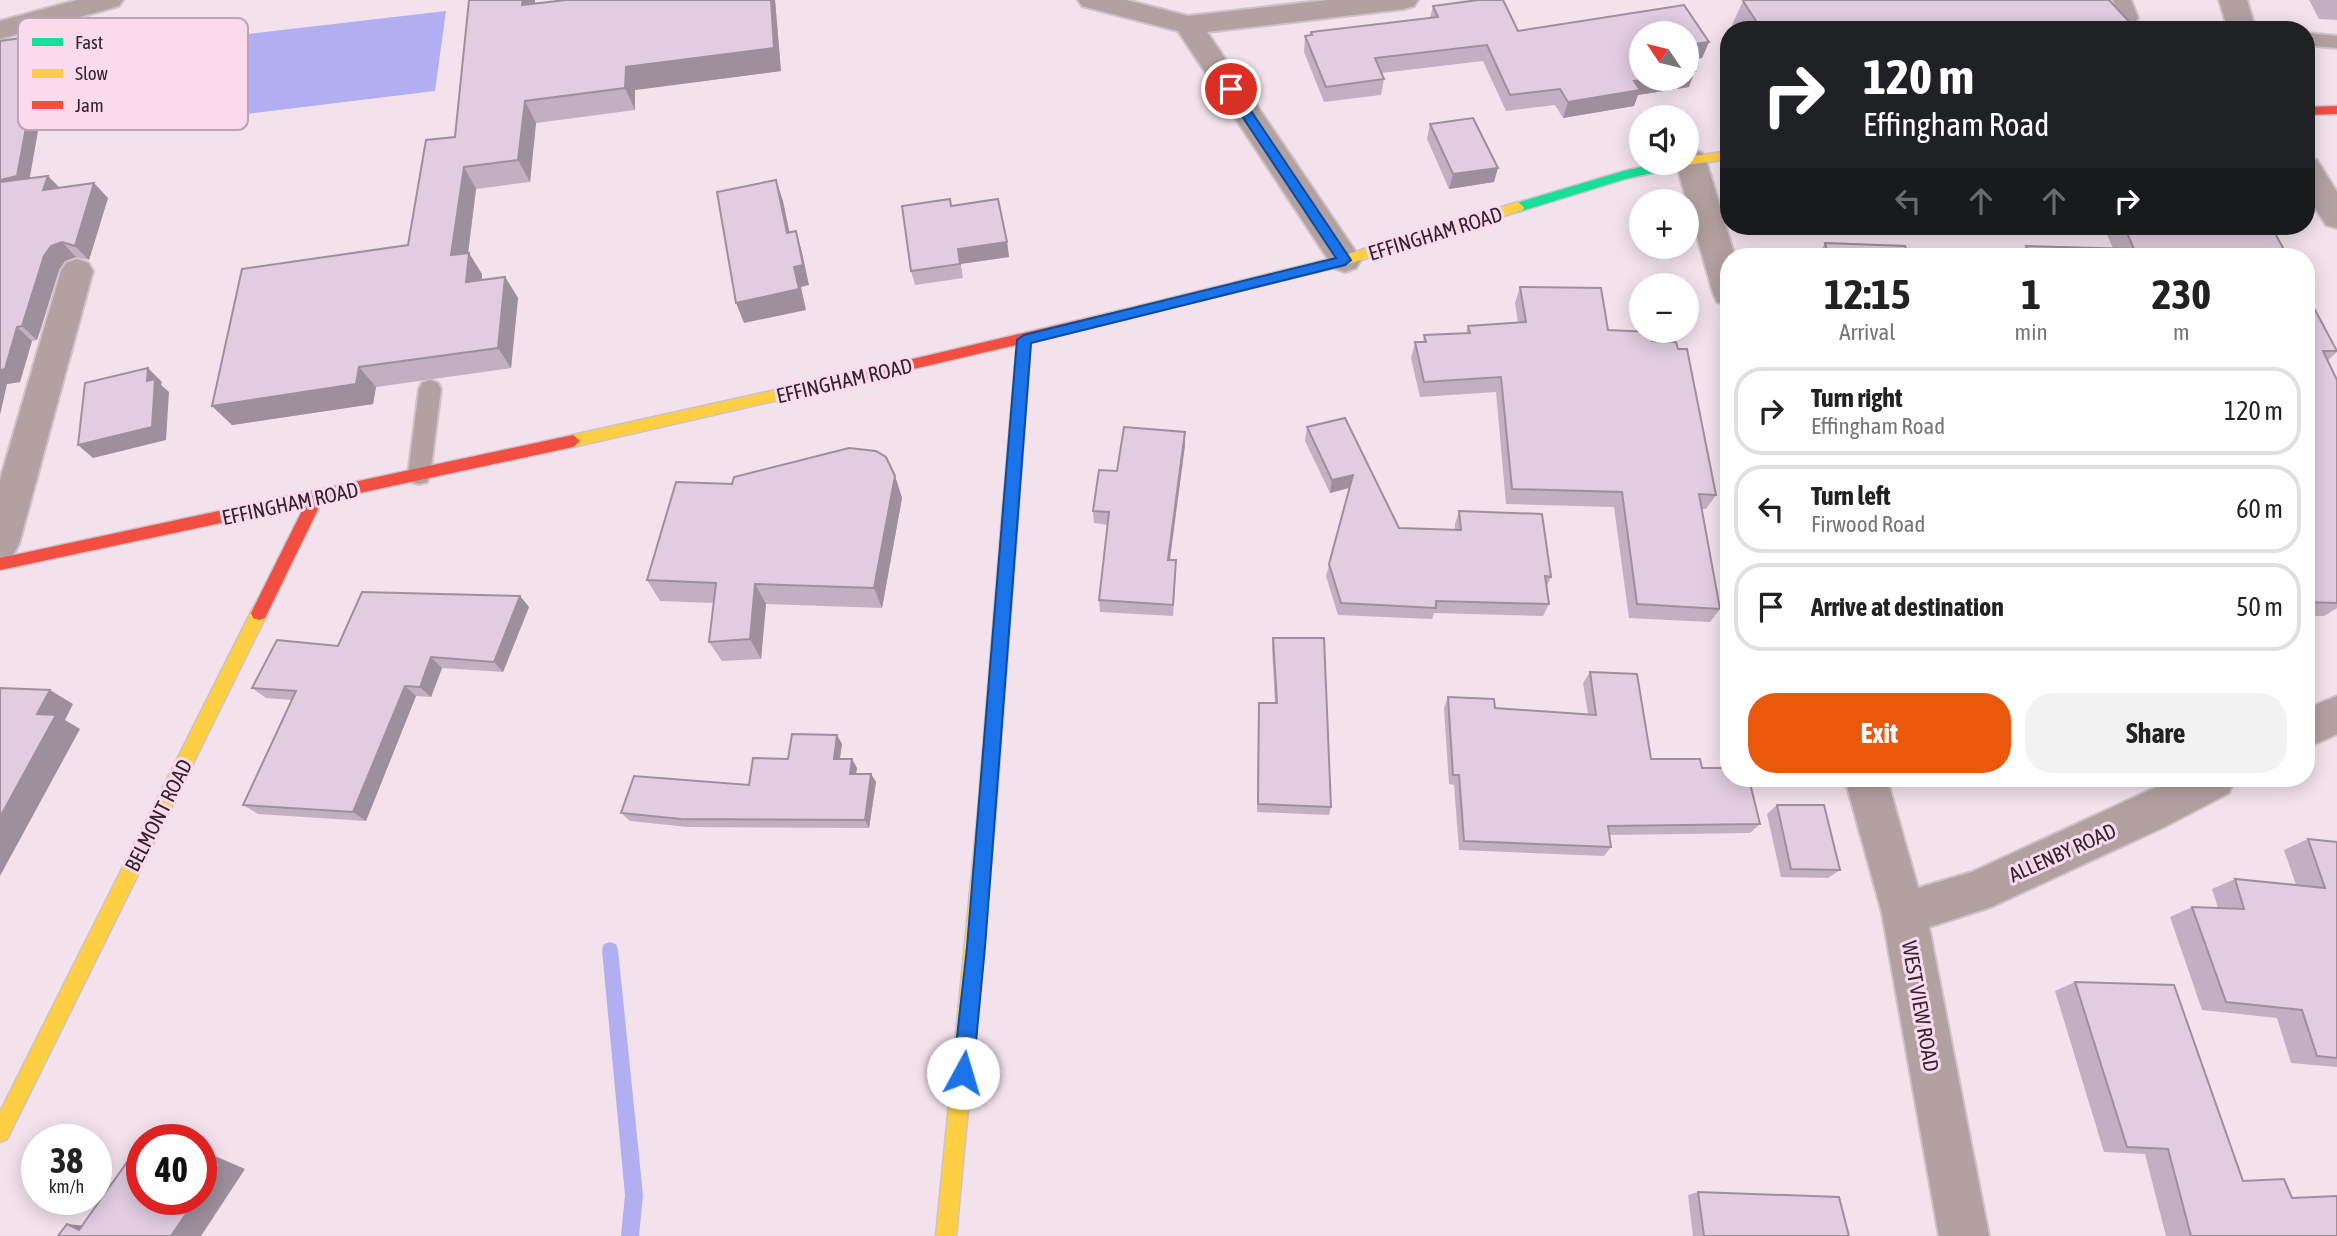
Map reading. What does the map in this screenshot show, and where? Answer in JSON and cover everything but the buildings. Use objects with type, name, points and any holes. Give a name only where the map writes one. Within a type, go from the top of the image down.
[{"type":"street","points":[[42,18],[109,0]]},
{"type":"street","points":[[1092,0],[1188,25],[1367,2],[1404,0]]},
{"type":"street","points":[[2233,0],[2239,21]]},
{"type":"street","points":[[0,2],[12,26]]},
{"type":"street","points":[[1188,25],[1345,260]]},
{"type":"street","points":[[2315,111],[2337,110]]},
{"type":"street","name":"EFFINGHAM ROAD","points":[[1699,159],[1720,156]]},
{"type":"street","name":"EFFINGHAM ROAD","points":[[0,564],[316,498],[1024,340],[1345,260],[1629,174]]},
{"type":"street","points":[[1691,175],[1720,265]]},
{"type":"street","points":[[2315,182],[2337,217]]},
{"type":"street","points":[[0,544],[77,271]]},
{"type":"street","points":[[946,1236],[976,947],[1024,340]]},
{"type":"street","name":"BELMONT ROAD","points":[[0,1132],[316,498]]},
{"type":"street","points":[[2315,725],[2337,714]]},
{"type":"street","name":"WEST VIEW ROAD","points":[[1868,787],[1904,913],[1964,1236]]},
{"type":"street","name":"ALLENBY ROAD","points":[[1904,913],[1976,892],[2149,813],[2199,787]]},
{"type":"lane","points":[[2122,0],[2129,18]]},
{"type":"lane","points":[[2315,40],[2337,42]]},
{"type":"lane","points":[[419,475],[430,389]]},
{"type":"shaded area","points":[[446,11],[435,91],[248,114],[248,34]]},
{"type":"waterway","points":[[610,950],[634,1195],[630,1236]]},
{"type":"traffic: fast","points":[[1518,207],[1629,174]]},
{"type":"traffic: fast","points":[[1010,517],[1024,340]]},
{"type":"traffic: slow","points":[[1699,159],[1720,156]]},
{"type":"traffic: slow","points":[[1126,314],[1345,260],[1518,207]]},
{"type":"traffic: slow","points":[[573,441],[866,375]]},
{"type":"traffic: slow","points":[[0,1132],[259,613]]},
{"type":"traffic: slow","points":[[946,1236],[986,822]]},
{"type":"traffic: jam","points":[[2315,111],[2337,110]]},
{"type":"traffic: jam","points":[[866,375],[1126,314]]},
{"type":"traffic: jam","points":[[0,564],[573,441]]},
{"type":"traffic: jam","points":[[259,613],[316,498]]},
{"type":"traffic: jam","points":[[986,822],[1010,517]]},
{"type":"route","points":[[963,1073],[976,947],[1024,340],[1345,260],[1231,89]]}]
